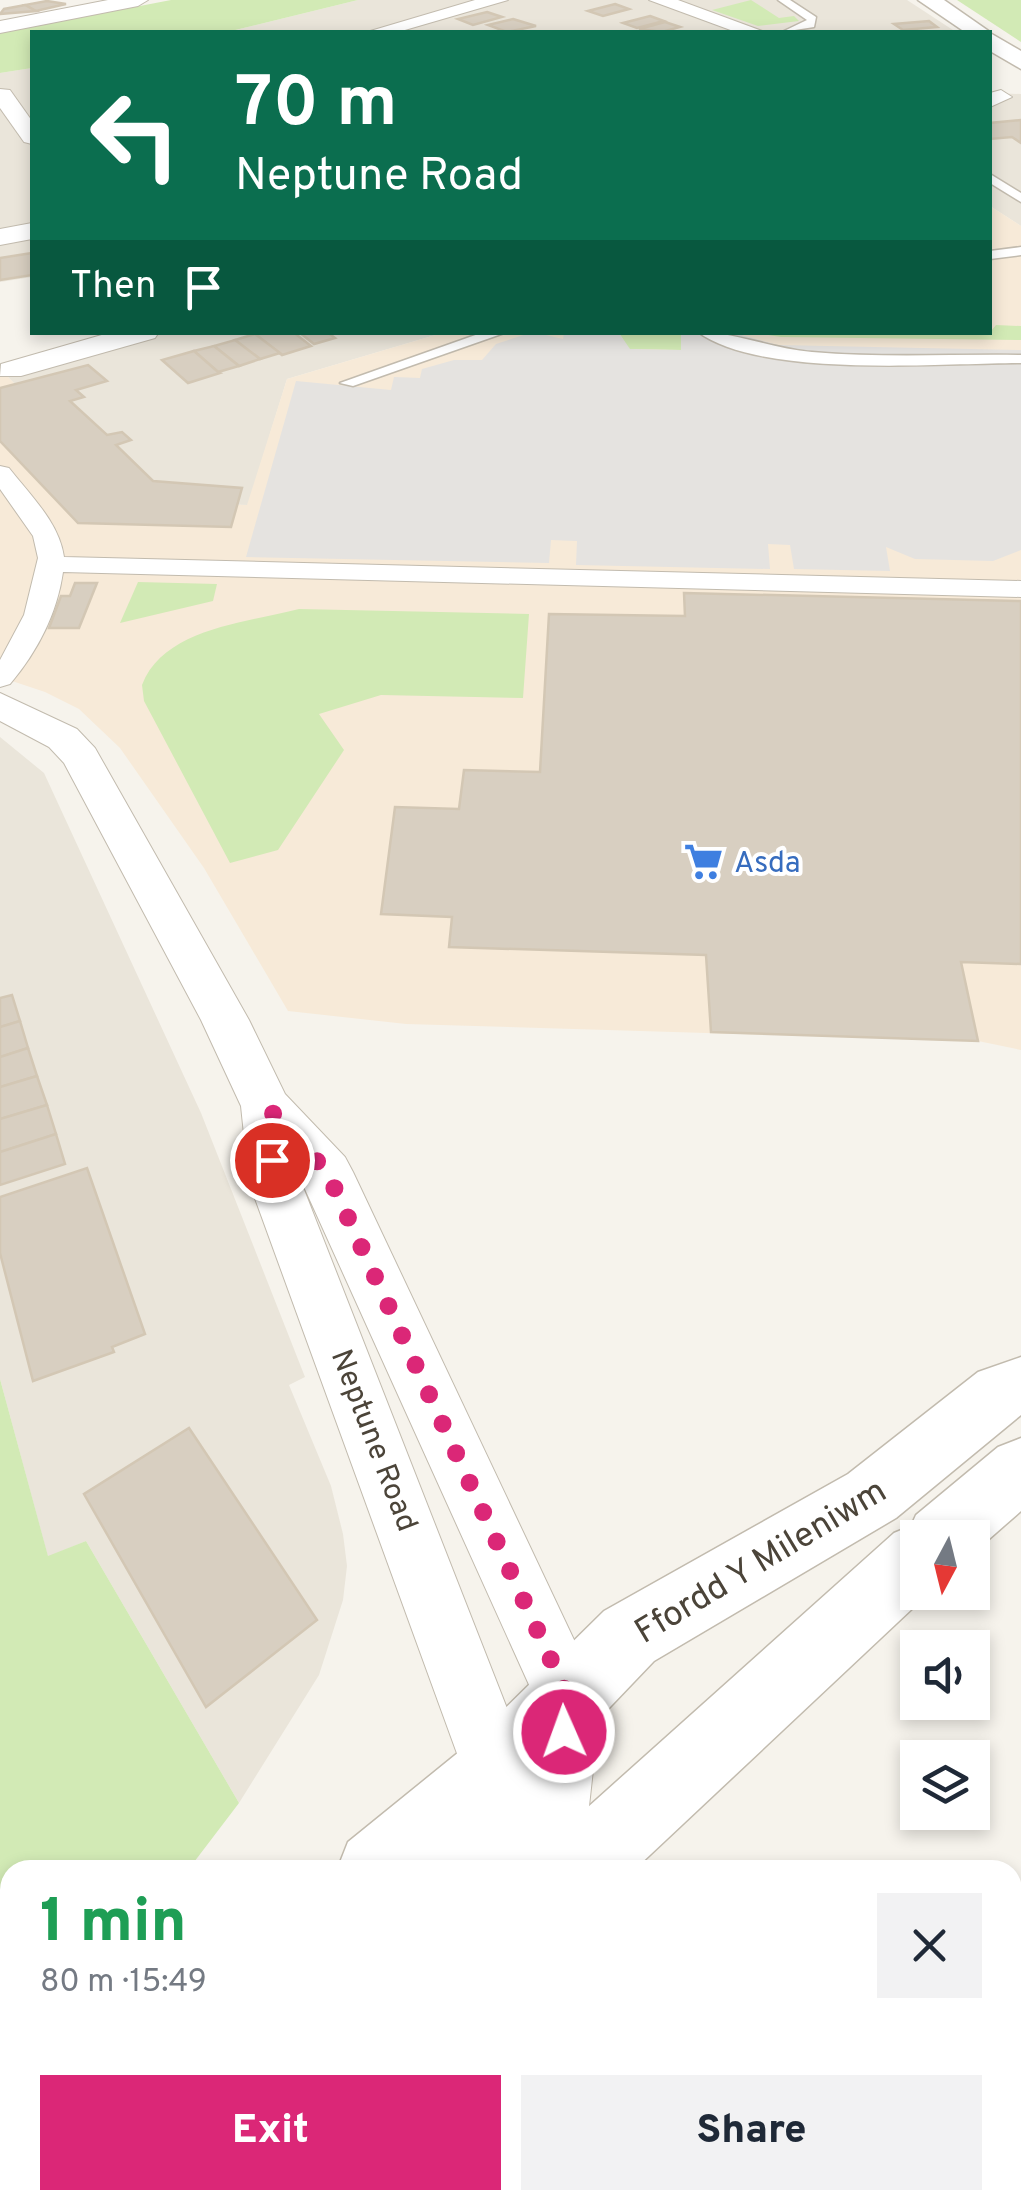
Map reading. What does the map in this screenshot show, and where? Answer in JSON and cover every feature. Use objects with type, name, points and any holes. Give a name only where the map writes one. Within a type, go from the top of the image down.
[{"type":"street","points":[[0,28],[138,0]]},
{"type":"street","points":[[386,30],[498,0]]},
{"type":"street","points":[[929,0],[977,30]]},
{"type":"street","points":[[673,1],[750,30]]},
{"type":"street","points":[[424,21],[446,30]]},
{"type":"street","points":[[992,41],[1021,62]]},
{"type":"street","points":[[30,91],[1,95],[30,134]]},
{"type":"street","points":[[0,236],[30,231]]},
{"type":"street","points":[[6,372],[136,335]]},
{"type":"street","points":[[0,473],[49,543],[44,601],[18,659],[0,678]]},
{"type":"street","points":[[48,564],[1021,589]]},
{"type":"street","name":"Neptune Road","points":[[0,705],[63,738],[81,757],[225,1020],[266,1106],[327,1172],[568,1697]]},
{"type":"street","name":"Neptune Road","points":[[266,1106],[276,1182],[497,1770]]},
{"type":"street","name":"Ffordd Y Mileniwm","points":[[388,1860],[497,1770],[629,1636],[668,1608],[872,1496],[1001,1392],[1021,1386]]},
{"type":"street","points":[[961,1520],[1021,1468]]},
{"type":"street","points":[[588,1860],[900,1574]]},
{"type":"street","points":[[547,1860],[568,1697]]},
{"type":"street","points":[[484,1860],[497,1770]]},
{"type":"lane","points":[[782,0],[812,19],[810,25],[794,30]]},
{"type":"lane","points":[[992,179],[1021,198]]},
{"type":"lane","points":[[994,250],[1021,252]]},
{"type":"lane","points":[[992,265],[1021,268]]},
{"type":"lane","points":[[348,383],[491,335]]},
{"type":"lane","points":[[711,335],[739,348],[779,355],[1021,358]]},
{"type":"shaded area","points":[[358,0],[907,0],[953,30],[235,30]]},
{"type":"shaded area","points":[[30,68],[30,277],[0,282],[0,73]]},
{"type":"shaded area","points":[[992,93],[1021,94],[1021,226],[992,207]]},
{"type":"shaded area","points":[[992,207],[1021,226],[1021,1050],[978,1041],[406,1024],[288,1011],[204,868],[120,748],[79,709],[0,677],[0,369],[132,502],[247,505],[287,379],[435,335],[992,335]]},
{"type":"shaded area","points":[[109,335],[435,335],[287,379],[248,505],[132,502],[0,369],[0,364]]},
{"type":"shaded area","points":[[524,335],[563,339],[564,335],[620,335],[630,349],[681,350],[681,335],[741,335],[778,345],[1021,350],[1021,550],[993,561],[915,559],[886,547],[890,571],[794,569],[790,545],[768,544],[770,569],[576,565],[577,541],[551,540],[549,563],[246,557],[296,381],[391,390],[394,377],[420,378],[422,369],[454,360],[482,360],[496,344]]},
{"type":"shaded area","points":[[0,737],[44,773],[201,1113],[305,1377],[289,1385],[331,1486],[343,1534],[347,1566],[343,1600],[319,1675],[239,1803],[86,1541],[48,1557],[0,1379]]},
{"type":"green space","points":[[171,0],[358,0],[235,30],[30,30],[30,68],[0,73],[0,33]]},
{"type":"green space","points":[[751,0],[779,18],[794,16],[799,21],[758,26],[712,10]]},
{"type":"green space","points":[[957,0],[1021,0],[1021,42]]},
{"type":"green space","points":[[996,325],[1021,326],[1021,340],[768,335],[992,335]]},
{"type":"green space","points":[[620,335],[681,335],[682,350],[629,349]]},
{"type":"green space","points":[[138,582],[217,584],[213,601],[120,623]]},
{"type":"green space","points":[[299,609],[529,614],[523,698],[381,695],[319,714],[344,750],[278,850],[230,863],[144,701],[142,685],[168,651],[187,640],[232,624]]},
{"type":"green space","points":[[0,1379],[48,1556],[86,1541],[239,1803],[196,1860],[0,1860]]},
{"type":"building","points":[[47,1],[66,4],[36,11],[25,5]]},
{"type":"building","points":[[615,4],[629,9],[603,16],[588,11]]},
{"type":"building","points":[[25,5],[36,11],[0,14],[4,9]]},
{"type":"building","points":[[487,12],[502,17],[473,25],[458,19]]},
{"type":"building","points":[[650,16],[664,21],[637,28],[623,23]]},
{"type":"building","points":[[513,19],[536,26],[502,30],[488,25]]},
{"type":"building","points":[[929,21],[937,27],[903,30],[894,24]]},
{"type":"building","points":[[665,22],[680,27],[669,30],[639,29]]},
{"type":"building","points":[[1021,120],[1021,143],[1012,137],[992,139],[992,123]]},
{"type":"building","points":[[30,253],[30,275],[0,280],[0,258]]},
{"type":"building","points":[[256,335],[297,335],[311,346],[282,355]]},
{"type":"building","points":[[256,335],[280,353],[260,359],[235,340]]},
{"type":"building","points":[[303,335],[335,338],[314,344]]},
{"type":"building","points":[[235,340],[260,359],[239,366],[214,346]]},
{"type":"building","points":[[214,346],[239,366],[218,372],[194,351]]},
{"type":"building","points":[[194,351],[220,373],[188,383],[162,360]]},
{"type":"building","points":[[88,365],[107,381],[76,390],[84,397],[70,401],[107,435],[122,432],[131,440],[116,445],[153,481],[242,488],[231,527],[78,523],[0,441],[0,388]]},
{"type":"building","points":[[75,583],[97,583],[79,628],[49,628],[61,596],[70,596]]},
{"type":"building","name":"Asda","points":[[684,593],[1021,601],[1021,964],[961,962],[978,1041],[711,1032],[706,955],[449,947],[452,917],[381,914],[395,807],[459,809],[464,770],[540,772],[549,614],[685,616]]},
{"type":"building","points":[[12,995],[20,1021],[0,1027],[0,998]]},
{"type":"building","points":[[20,1021],[28,1048],[0,1057],[0,1027]]},
{"type":"building","points":[[28,1048],[37,1076],[0,1087],[0,1057]]},
{"type":"building","points":[[37,1076],[47,1105],[0,1119],[0,1087]]},
{"type":"building","points":[[47,1105],[56,1134],[0,1152],[0,1119]]},
{"type":"building","points":[[56,1134],[65,1164],[0,1185],[0,1152]]},
{"type":"building","points":[[87,1168],[145,1334],[112,1347],[114,1352],[33,1381],[0,1253],[0,1197]]},
{"type":"building","points":[[189,1428],[317,1620],[206,1707],[84,1494]]},
{"type":"place","name":"Asda","points":[[704,862]]},
{"type":"route","points":[[272,1160],[266,1106],[327,1172],[568,1697],[564,1732]]}]
